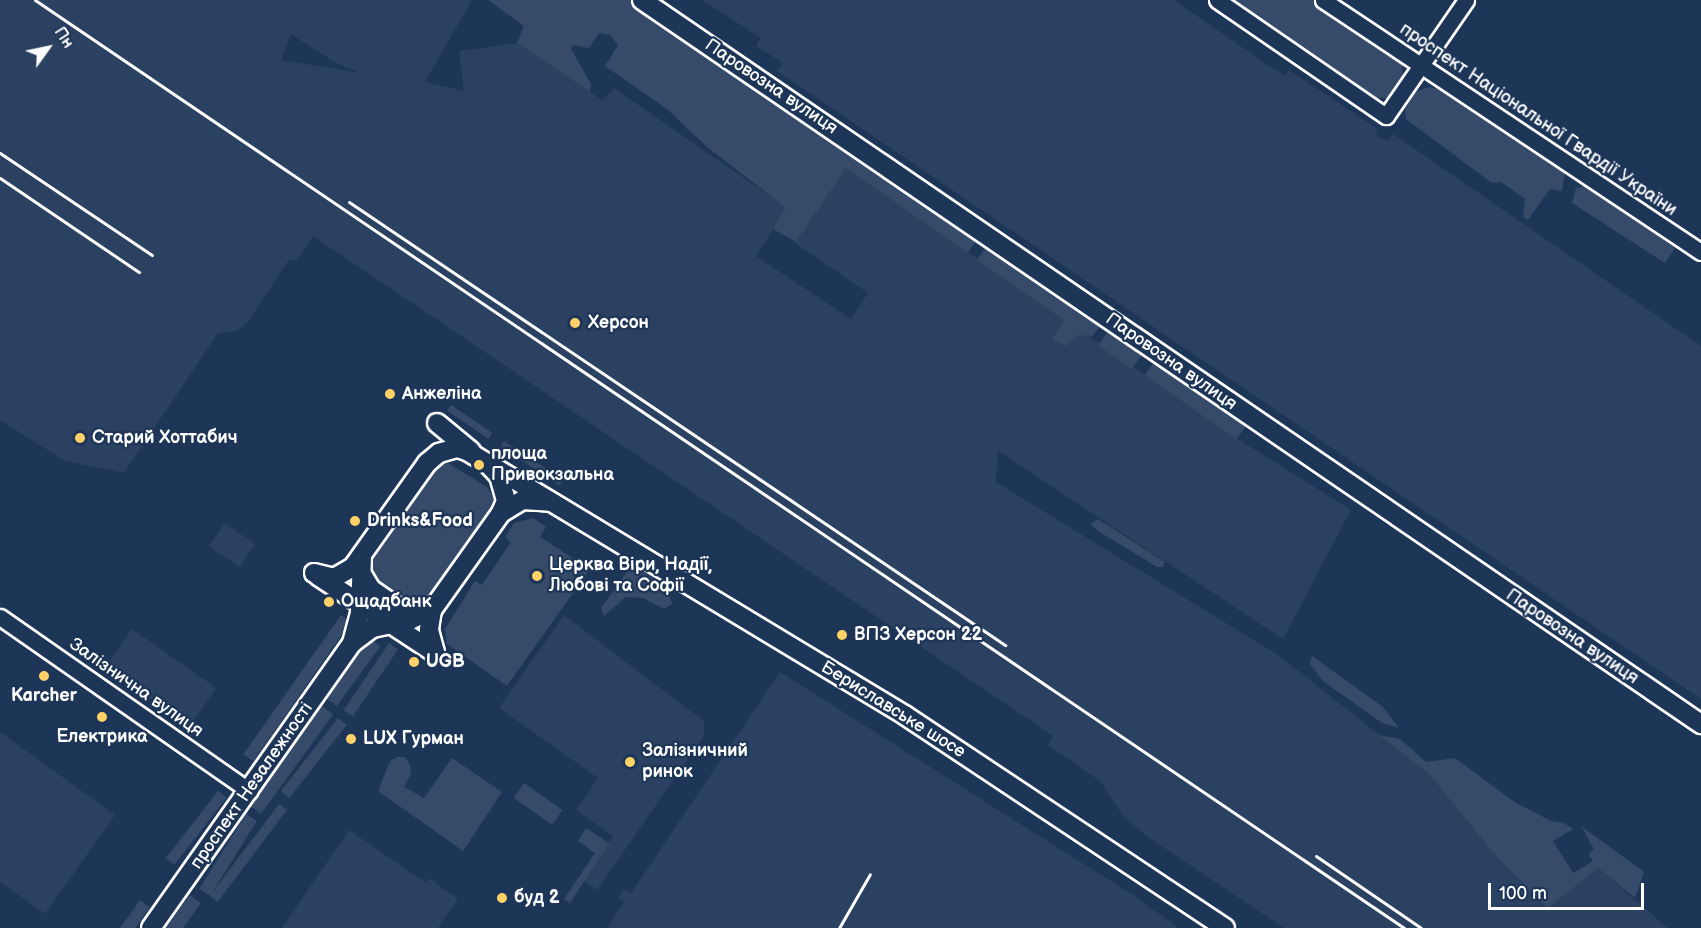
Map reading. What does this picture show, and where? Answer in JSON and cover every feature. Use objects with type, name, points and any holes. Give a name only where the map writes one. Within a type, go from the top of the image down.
[{"type":"main road","name":"Паровозна вулиця","points":[[642,0],[1701,724]]},
{"type":"main road","points":[[437,423],[481,458],[505,489],[506,501],[501,513],[428,612],[429,630],[435,653],[387,624],[314,573],[334,578],[361,566],[427,464],[435,441],[437,423]]},
{"type":"main road","points":[[427,464],[448,450],[481,458]]},
{"type":"main road","name":"Бериславське шосе","points":[[481,458],[906,716],[1225,928]]},
{"type":"main road","points":[[501,513],[529,499],[553,502]]},
{"type":"main road","points":[[361,566],[371,588],[393,604],[408,613],[428,612]]},
{"type":"main road","name":"проспект Незалежності","points":[[352,643],[360,606],[361,566]]},
{"type":"main road","name":"проспект Незалежності","points":[[151,928],[352,643],[372,627],[428,612]]},
{"type":"street","points":[[1217,0],[1386,116],[1466,0]]},
{"type":"street","name":"проспект Національної Гвардії України","points":[[1323,0],[1701,252]]},
{"type":"street","name":"Залізнична вулиця","points":[[0,617],[249,791]]},
{"type":"shaded area","points":[[0,0],[472,0],[425,82],[464,91],[459,51],[517,43],[602,100],[614,88],[787,208],[756,256],[851,319],[868,293],[795,243],[846,168],[1238,439],[1351,510],[1283,639],[998,451],[996,482],[1278,655],[1429,774],[1496,856],[1548,907],[1598,868],[1668,928],[1284,928],[1145,835],[1123,816],[1100,781],[1048,745],[1053,736],[313,236],[298,259],[288,261],[247,323],[237,331],[218,333],[124,473],[65,461],[0,420]],"holes":[[[291,34],[334,62],[360,73],[281,60]]]},
{"type":"shaded area","points":[[488,0],[631,0],[979,237],[968,253],[846,168],[796,242],[773,229],[786,208],[707,147],[667,109],[605,66],[618,45],[610,35],[599,33],[589,48],[573,45],[571,49],[591,84],[590,92],[517,43],[524,26]]},
{"type":"shaded area","points":[[702,0],[1174,0],[1284,76],[1289,70],[1378,129],[1376,135],[1387,141],[1393,134],[1701,346],[1701,699],[777,71],[783,63],[756,46],[761,38]]},
{"type":"shaded area","points":[[1227,0],[1313,0],[1402,60],[1403,79],[1386,98],[1373,98]]},
{"type":"shaded area","points":[[1429,87],[1442,90],[1565,172],[1562,191],[1550,189],[1528,220],[1523,217],[1525,199],[1501,182],[1492,183],[1406,119],[1405,109],[1416,92]]},
{"type":"shaded area","points":[[1585,186],[1675,248],[1665,263],[1572,203],[1576,188]]},
{"type":"shaded area","points":[[988,244],[1102,323],[1093,336],[1077,335],[1066,346],[1052,339],[1064,320],[977,260]]},
{"type":"shaded area","points":[[1110,329],[1143,353],[1131,369],[1098,345]]},
{"type":"shaded area","points":[[1154,362],[1246,426],[1237,439],[1145,375]]},
{"type":"shaded area","points":[[451,405],[492,433],[489,439],[447,411]]},
{"type":"shaded area","points":[[504,441],[564,480],[560,486],[500,447]]},
{"type":"shaded area","points":[[448,463],[487,487],[497,503],[429,604],[418,610],[374,584],[368,561],[435,468]]},
{"type":"shaded area","points":[[533,518],[546,527],[540,537],[590,569],[507,686],[447,644],[445,629],[475,581],[482,585],[511,542],[505,537],[514,523]]},
{"type":"shaded area","points":[[1098,519],[1165,562],[1163,567],[1157,567],[1098,531],[1091,524]]},
{"type":"shaded area","points":[[225,523],[255,544],[239,567],[209,546]]},
{"type":"shaded area","points":[[636,568],[667,587],[672,604],[664,609],[643,598],[626,597],[604,616],[601,608],[626,573]]},
{"type":"shaded area","points":[[341,615],[351,622],[253,761],[243,754]]},
{"type":"shaded area","name":"Залізничний ринок","points":[[564,615],[704,721],[704,736],[597,890],[584,881],[613,836],[576,810],[598,778],[499,708]]},
{"type":"shaded area","points":[[132,629],[216,688],[190,726],[106,667]]},
{"type":"shaded area","points":[[369,638],[380,646],[337,706],[326,698]]},
{"type":"shaded area","points":[[389,643],[398,649],[353,716],[344,710]]},
{"type":"shaded area","points":[[1312,656],[1383,707],[1399,728],[1382,723],[1323,681],[1310,664]]},
{"type":"shaded area","points":[[780,672],[1136,897],[1179,928],[607,928],[624,902],[618,898],[624,889],[631,893]]},
{"type":"shaded area","points":[[322,706],[333,714],[261,814],[250,806]]},
{"type":"shaded area","points":[[338,718],[347,725],[289,798],[281,791]]},
{"type":"shaded area","points":[[0,732],[115,815],[45,914],[0,882]]},
{"type":"shaded area","points":[[1379,735],[1400,739],[1426,762],[1455,758],[1516,803],[1551,821],[1564,823],[1573,829],[1553,841],[1573,873],[1593,861],[1588,854],[1594,849],[1581,826],[1644,872],[1635,898],[1598,868],[1548,908],[1496,856],[1429,774]]},
{"type":"shaded area","points":[[397,757],[405,757],[410,765],[411,774],[404,787],[424,798],[452,758],[502,792],[463,851],[378,791],[390,761]]},
{"type":"shaded area","points":[[524,783],[563,810],[552,825],[514,798]]},
{"type":"shaded area","points":[[218,791],[227,798],[174,865],[166,858]]},
{"type":"shaded area","points":[[279,804],[287,810],[218,902],[210,896]]},
{"type":"shaded area","points":[[246,814],[257,821],[210,896],[199,889]]},
{"type":"shaded area","points":[[586,828],[609,843],[570,903],[564,899],[595,853],[578,841]]},
{"type":"shaded area","points":[[349,830],[426,883],[429,878],[458,899],[438,928],[282,928]]},
{"type":"shaded area","points":[[190,895],[201,903],[183,928],[166,928]]},
{"type":"shaded area","points":[[140,900],[150,907],[135,928],[120,928]]},
{"type":"railway","points":[[35,0],[1404,928]]},
{"type":"railway","points":[[0,153],[152,255]]},
{"type":"railway","points":[[0,178],[139,272]]},
{"type":"railway","points":[[349,202],[1005,645]]},
{"type":"railway","points":[[1316,856],[1421,928]]},
{"type":"railway","points":[[839,928],[870,874]]},
{"type":"place","name":"Херсон","points":[[575,323]]},
{"type":"place","name":"Анжеліна","points":[[390,394]]},
{"type":"place","name":"Старий Хоттабич","points":[[80,438]]},
{"type":"place","name":"площа Привокзальна","points":[[479,465]]},
{"type":"place","name":"Drinks&Food","points":[[355,521]]},
{"type":"place","name":"Церква Віри, Надії, Любові та Софії","points":[[537,576]]},
{"type":"place","name":"Ощадбанк","points":[[329,602]]},
{"type":"place","name":"ВПЗ Херсон 22","points":[[842,635]]},
{"type":"place","name":"UGB","points":[[414,662]]},
{"type":"place","name":"Karcher","points":[[44,676]]},
{"type":"place","name":"Електрика","points":[[102,717]]},
{"type":"place","name":"LUX Гурман","points":[[351,739]]},
{"type":"place","name":"Залізничний ринок","points":[[630,762]]},
{"type":"place","name":"буд 2","points":[[502,898]]}]
